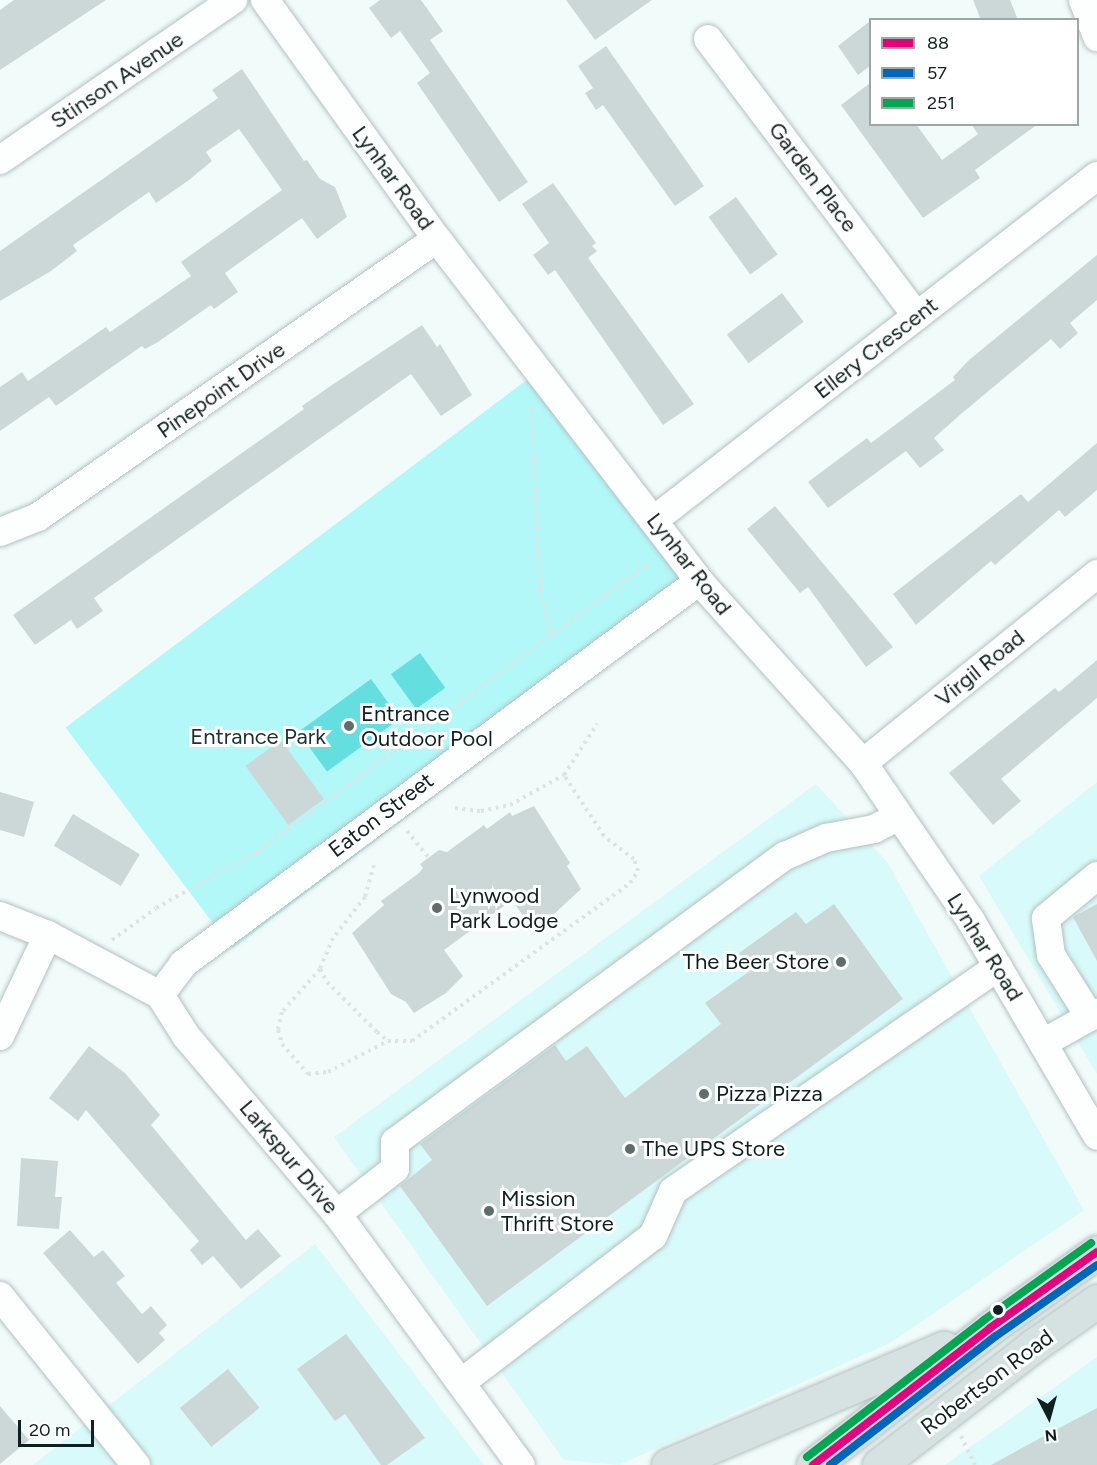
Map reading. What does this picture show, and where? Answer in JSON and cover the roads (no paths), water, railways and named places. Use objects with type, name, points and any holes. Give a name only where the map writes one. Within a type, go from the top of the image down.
[{"type":"main road","name":"Robertson Road","points":[[813,1465],[990,1328],[1097,1252]]},
{"type":"main road","name":"Robertson Road","points":[[879,1465],[1097,1301]]},
{"type":"main road","points":[[669,1465],[990,1328]]},
{"type":"street","name":"Stinson Avenue","points":[[0,160],[233,0]]},
{"type":"street","name":"Lynhar Road","points":[[265,0],[437,239],[699,581],[863,763],[998,967],[1097,1136]]},
{"type":"street","points":[[1083,0],[1097,37]]},
{"type":"street","name":"Garden Place","points":[[708,39],[917,316]]},
{"type":"street","name":"Ellery Crescent","points":[[654,520],[1097,176]]},
{"type":"street","name":"Pinepoint Drive","points":[[0,532],[38,517],[437,239]]},
{"type":"street","name":"Virgil Road","points":[[863,763],[1097,574]]},
{"type":"street","name":"Eaton Street","points":[[160,995],[183,964],[699,581]]},
{"type":"street","points":[[337,1214],[395,1169],[395,1142],[785,855],[826,838],[874,829],[899,816]]},
{"type":"street","points":[[1043,1043],[1094,1015],[1051,955],[1046,918],[1097,876]]},
{"type":"street","name":"Larkspur Drive","points":[[0,916],[48,935],[160,995],[186,1036],[337,1214],[521,1465]]},
{"type":"street","points":[[0,1036],[48,935]]},
{"type":"street","points":[[462,1382],[653,1236],[673,1191],[998,967]]},
{"type":"street","points":[[0,1296],[136,1465]]},
{"type":"place","name":"Entrance Outdoor Pool","points":[[349,726]]},
{"type":"place","name":"Lynwood Park Lodge","points":[[437,908]]},
{"type":"place","name":"The Beer Store","points":[[841,962]]},
{"type":"place","name":"Pizza Pizza","points":[[704,1094]]},
{"type":"place","name":"The UPS Store","points":[[630,1149]]},
{"type":"place","name":"Mission Thrift Store","points":[[489,1211]]},
{"type":"park label","name":"Entrance Park","points":[[258,737]]}]
